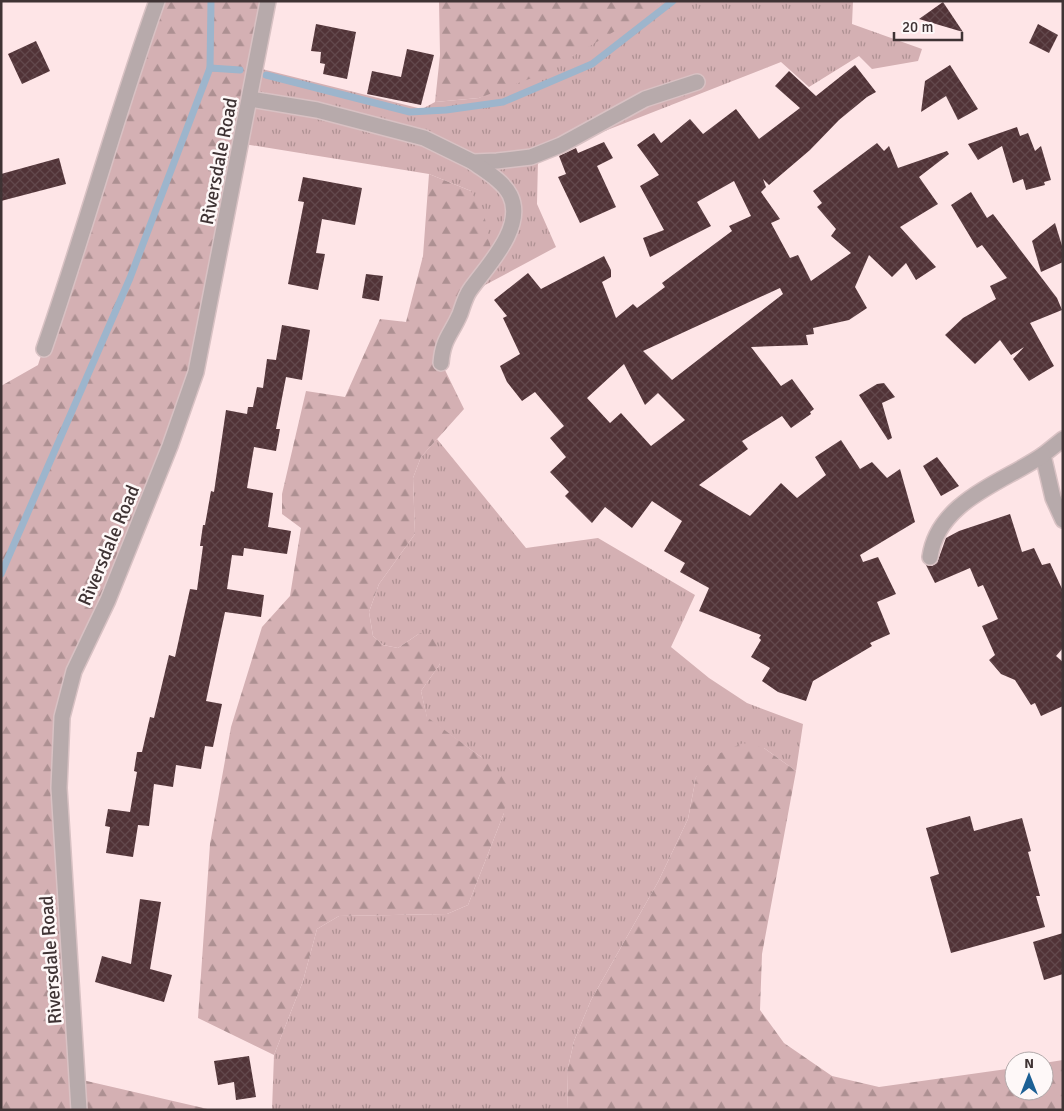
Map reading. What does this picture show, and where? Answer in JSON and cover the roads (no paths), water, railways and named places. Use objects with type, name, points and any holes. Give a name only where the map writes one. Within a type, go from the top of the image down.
[{"type":"street","points":[[44,349],[69,277],[110,139],[157,1]]},
{"type":"street","name":"Riversdale Road","points":[[79,1110],[59,788],[62,717],[74,671],[108,600],[159,473],[196,372],[268,1]]},
{"type":"street","points":[[473,162],[531,156],[602,124],[645,99],[697,82]]},
{"type":"street","points":[[250,99],[317,110],[424,138],[473,162],[510,194],[513,209],[505,241],[494,261],[470,289],[459,316],[445,338],[441,364]]},
{"type":"street","points":[[930,557],[932,540],[939,527],[958,506],[1043,455],[1063,439]]},
{"type":"street","points":[[1043,455],[1053,498],[1063,520]]},
{"type":"waterway","points":[[1,574],[130,278],[210,68],[211,1]]},
{"type":"waterway","points":[[266,75],[410,112],[446,110],[503,102],[592,64],[673,1]]},
{"type":"waterway","points":[[210,68],[240,70]]}]
